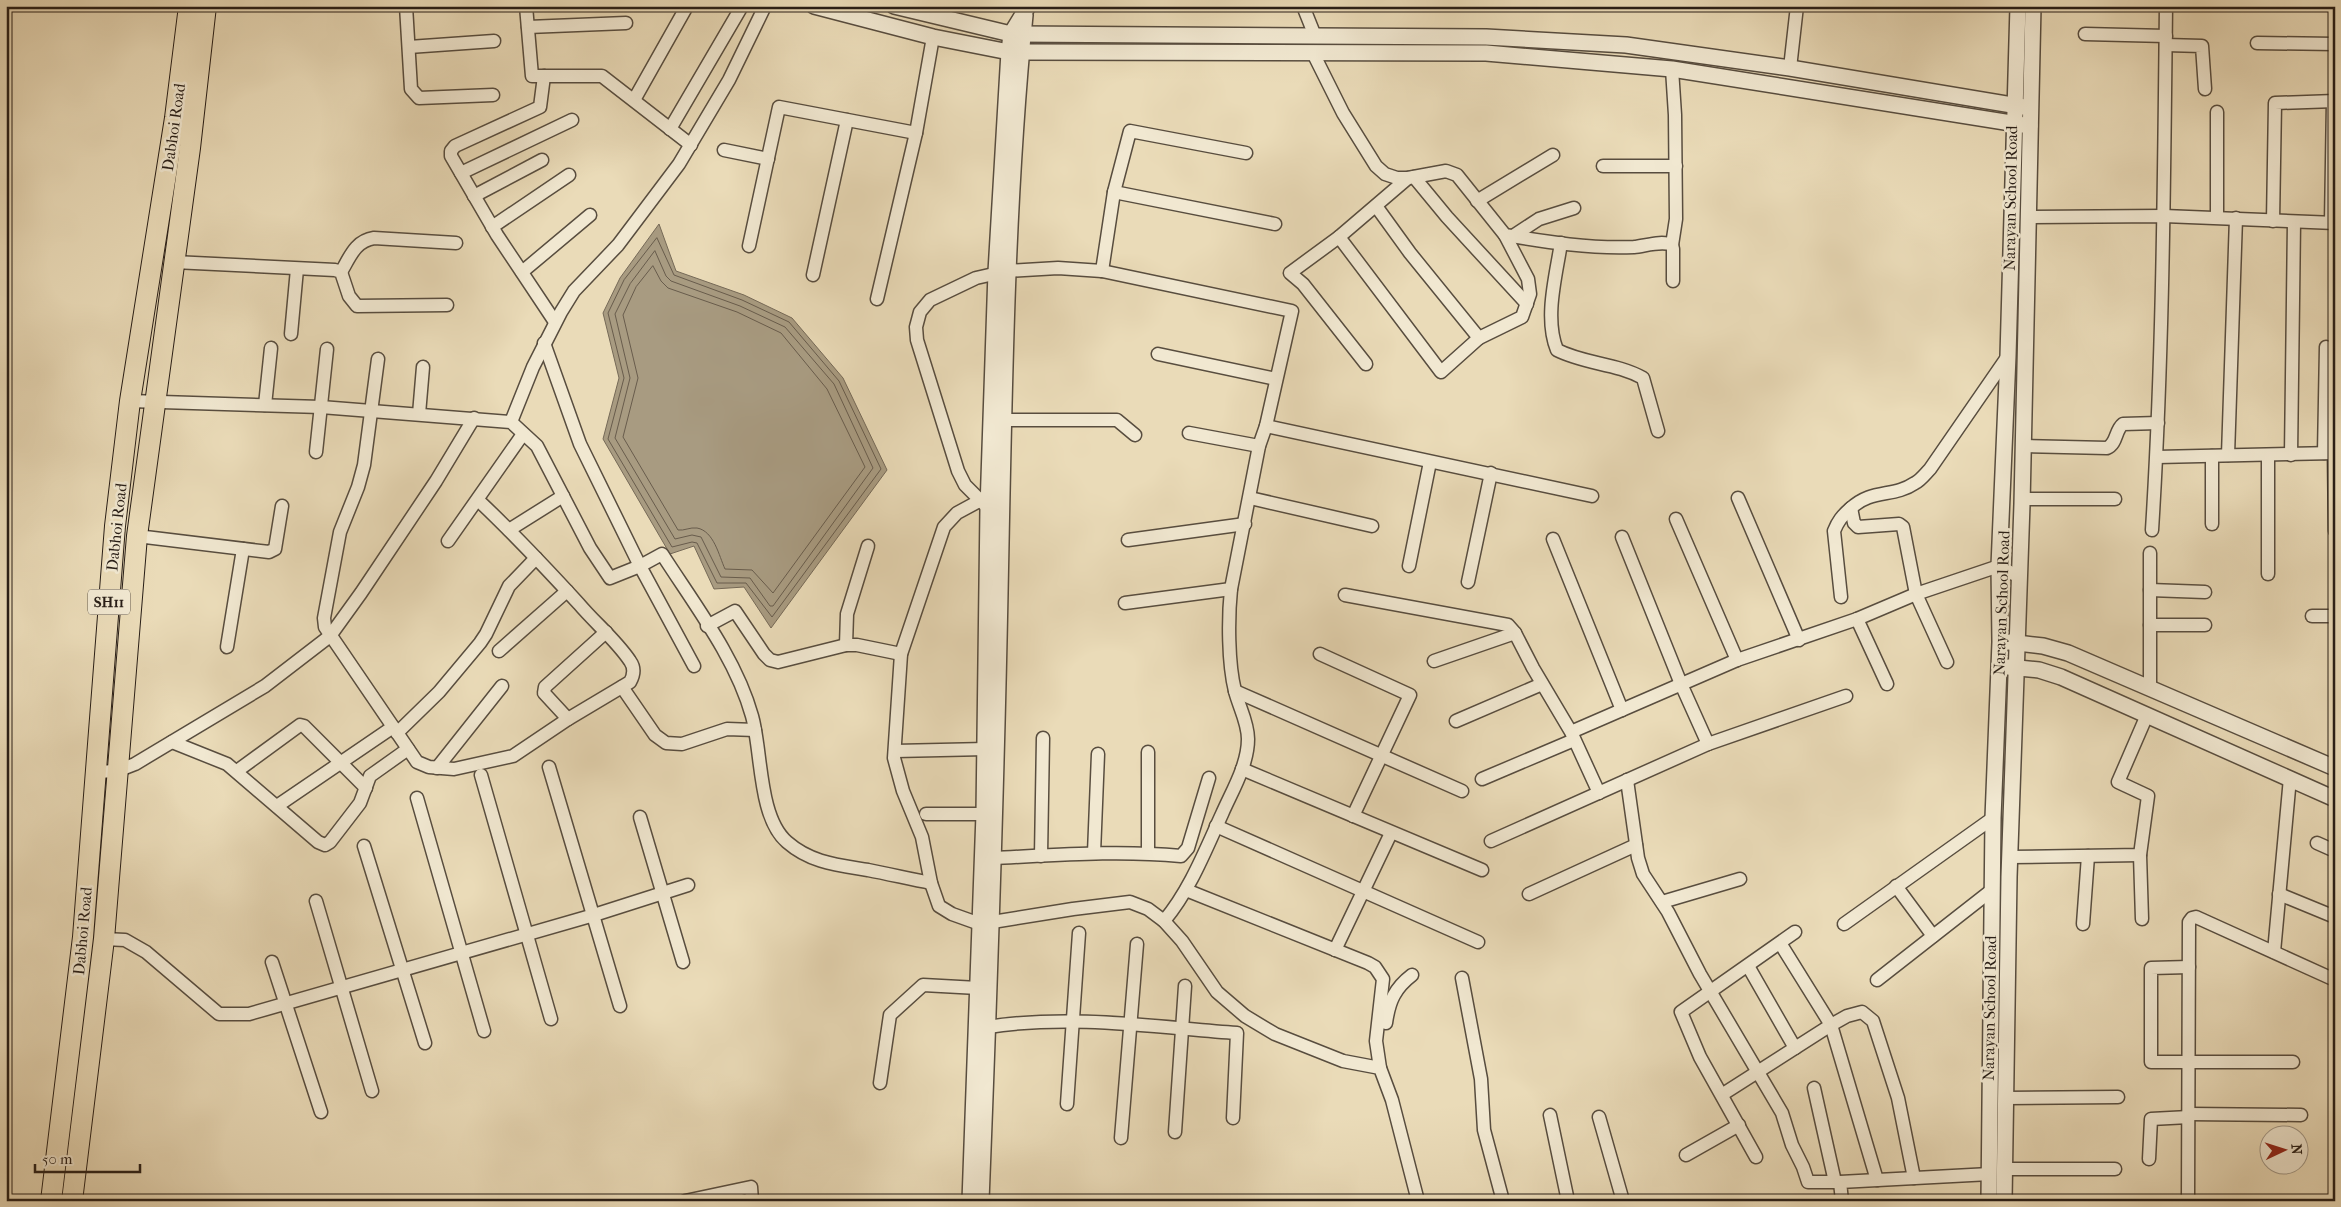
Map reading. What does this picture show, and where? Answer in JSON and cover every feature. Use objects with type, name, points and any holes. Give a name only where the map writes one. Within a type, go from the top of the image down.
[{"type":"main road","name":"Dabhoi Road","points":[[72,1201],[104,939],[137,536],[190,148],[203,9]]},
{"type":"main road","name":"Dabhoi Road","points":[[51,1201],[82,937],[115,526],[130,401],[175,118],[203,9]]},
{"type":"street","points":[[406,6],[411,89],[419,98],[493,95]]},
{"type":"street","points":[[526,6],[532,76],[602,76],[691,144]]},
{"type":"street","points":[[634,100],[687,6]]},
{"type":"street","points":[[670,129],[742,6]]},
{"type":"street","points":[[511,422],[544,343],[555,322],[574,291],[618,245],[679,164],[729,80],[765,6]]},
{"type":"street","points":[[814,6],[933,37],[1015,52],[1486,54],[1672,69],[2030,126]]},
{"type":"street","points":[[894,6],[1017,34],[1486,36],[1626,46],[1790,68],[2030,108]]},
{"type":"street","points":[[1304,6],[1315,36]]},
{"type":"street","points":[[1790,68],[1797,6]]},
{"type":"street","points":[[1989,1201],[1993,818],[2000,642],[1999,566],[2008,356],[2018,6]]},
{"type":"street","name":"Narayan School Road","points":[[2004,1201],[2010,857],[2022,499],[2033,6]]},
{"type":"street","points":[[2152,530],[2157,457],[2164,216],[2166,6]]},
{"type":"street","points":[[970,1201],[978,988],[994,858],[1001,271],[1015,52],[1017,34],[1027,8]]},
{"type":"street","points":[[528,28],[626,23]]},
{"type":"street","points":[[2085,34],[2166,40],[2202,46],[2205,89]]},
{"type":"street","points":[[877,299],[916,133],[933,37]]},
{"type":"street","points":[[409,47],[494,41]]},
{"type":"street","points":[[2257,43],[2335,44]]},
{"type":"street","points":[[1313,53],[1343,113],[1376,166],[1385,174],[1411,178],[1446,172],[1456,175],[1509,235],[1528,279],[1530,294],[1522,317],[1479,338],[1441,372],[1339,237]]},
{"type":"street","points":[[1672,69],[1676,166],[1676,219],[1672,245],[1673,282]]},
{"type":"street","points":[[544,76],[540,107],[455,146],[451,151],[451,156],[492,227],[555,322]]},
{"type":"street","points":[[2028,217],[2217,217],[2273,221],[2333,223],[2334,101],[2274,103],[2273,221]]},
{"type":"street","points":[[749,246],[779,107],[916,133]]},
{"type":"street","points":[[2217,112],[2217,217]]},
{"type":"street","points":[[461,173],[572,120]]},
{"type":"street","points":[[813,275],[846,120]]},
{"type":"street","points":[[1102,271],[1114,192],[1130,130],[1246,153]]},
{"type":"street","points":[[724,150],[768,159]]},
{"type":"street","points":[[1478,201],[1553,155]]},
{"type":"street","points":[[474,196],[542,160]]},
{"type":"street","points":[[1603,166],[1676,166]]},
{"type":"street","points":[[492,227],[569,175]]},
{"type":"street","points":[[1366,364],[1303,284],[1290,273],[1339,237],[1411,178]]},
{"type":"street","points":[[1411,178],[1527,304]]},
{"type":"street","points":[[1114,192],[1275,224]]},
{"type":"street","points":[[1376,206],[1410,253],[1479,338]]},
{"type":"street","points":[[1509,235],[1539,219],[1574,208]]},
{"type":"street","points":[[522,272],[590,215]]},
{"type":"street","points":[[2228,455],[2236,218]]},
{"type":"street","points":[[2290,455],[2294,222]]},
{"type":"street","points":[[1509,235],[1604,247],[1647,246],[1667,242],[1672,245]]},
{"type":"street","points":[[340,272],[356,246],[365,240],[374,238],[456,243]]},
{"type":"street","points":[[1561,243],[1551,320],[1553,340],[1557,350],[1571,357],[1630,371],[1643,378],[1658,430]]},
{"type":"street","points":[[174,262],[340,272]]},
{"type":"street","points":[[291,334],[297,268]]},
{"type":"street","points":[[984,504],[965,485],[958,471],[917,340],[916,326],[920,312],[930,300],[976,278],[1001,271],[1058,268],[1102,271],[1292,311],[1266,426],[1259,446],[1231,589],[1229,612],[1235,690],[1244,715],[1248,739],[1242,769],[1186,890],[1164,921]]},
{"type":"street","points":[[340,272],[348,296],[357,306],[447,305]]},
{"type":"street","points":[[544,343],[580,444],[640,566],[694,666]]},
{"type":"street","points":[[2326,347],[2335,531]]},
{"type":"street","points":[[265,405],[271,348]]},
{"type":"street","points":[[316,452],[327,349]]},
{"type":"street","points":[[1158,354],[1276,379]]},
{"type":"street","points":[[1841,597],[1834,531],[1838,521],[1867,496],[1903,489],[1916,483],[1930,469],[2008,356]]},
{"type":"street","points":[[378,359],[364,465],[358,487],[340,532],[324,618],[324,628],[417,762],[429,767],[454,769],[513,756],[568,719],[630,682],[634,670],[631,662],[606,632],[478,500]]},
{"type":"street","points":[[419,414],[423,367]]},
{"type":"street","points":[[130,401],[321,407],[511,422],[536,446],[590,548],[610,578],[640,566],[662,554],[731,664],[742,686],[755,730],[768,808],[775,824],[786,841],[804,855],[822,863],[932,883]]},
{"type":"street","points":[[95,772],[117,771],[135,764],[265,686],[330,636],[436,480],[474,418]]},
{"type":"street","points":[[998,420],[1118,420],[1135,434]]},
{"type":"street","points":[[981,1201],[988,1027],[984,814],[986,749],[984,504],[998,420]]},
{"type":"street","points":[[2023,446],[2107,448],[2112,444],[2119,427],[2123,424],[2158,423]]},
{"type":"street","points":[[1266,426],[1592,496]]},
{"type":"street","points":[[1189,432],[1259,446]]},
{"type":"street","points":[[448,541],[523,434]]},
{"type":"street","points":[[2157,457],[2331,453]]},
{"type":"street","points":[[2268,455],[2268,574]]},
{"type":"street","points":[[2212,456],[2212,524]]},
{"type":"street","points":[[1409,566],[1430,462]]},
{"type":"street","points":[[1468,582],[1491,473]]},
{"type":"street","points":[[509,530],[563,496]]},
{"type":"street","points":[[1250,498],[1372,526]]},
{"type":"street","points":[[1738,498],[1798,640]]},
{"type":"street","points":[[2022,499],[2115,499]]},
{"type":"street","points":[[984,504],[957,513],[944,526],[901,654],[894,758],[903,791],[922,837],[939,906],[952,914],[986,924],[1073,909],[1130,902],[1148,909],[1164,921],[1182,941],[1217,992],[1245,1016],[1275,1034],[1343,1061],[1380,1068]]},
{"type":"street","points":[[137,536],[269,552],[275,549],[282,506]]},
{"type":"street","points":[[1851,508],[1854,523],[1858,526],[1900,524],[1903,527],[1916,594],[1947,662]]},
{"type":"street","points":[[1676,520],[1737,660]]},
{"type":"street","points":[[1128,540],[1245,524]]},
{"type":"street","points":[[1622,537],[1681,684],[1708,744]]},
{"type":"street","points":[[1553,538],[1622,710]]},
{"type":"street","points":[[846,644],[847,614],[868,546]]},
{"type":"street","points":[[227,647],[243,550]]},
{"type":"street","points":[[2150,553],[2150,688]]},
{"type":"street","points":[[277,806],[338,763],[395,730],[440,692],[486,634],[509,586],[536,558]]},
{"type":"street","points":[[1482,779],[1573,736],[1622,710],[1737,660],[1857,619],[1916,594],[1999,566],[2018,577]]},
{"type":"street","points":[[1125,603],[1231,589]]},
{"type":"street","points":[[2150,590],[2206,592]]},
{"type":"street","points":[[499,651],[567,591]]},
{"type":"street","points":[[1344,595],[1508,625],[1515,633],[1573,736],[1598,793]]},
{"type":"street","points":[[707,626],[735,611],[764,654],[770,660],[778,662],[846,644],[901,654]]},
{"type":"street","points":[[2312,616],[2335,616]]},
{"type":"street","points":[[1857,619],[1887,684]]},
{"type":"street","points":[[2150,625],[2206,625]]},
{"type":"street","points":[[568,719],[548,698],[544,692],[545,687],[606,632]]},
{"type":"street","points":[[1434,660],[1515,633]]},
{"type":"street","points":[[2000,642],[2018,642],[2068,653],[2335,768]]},
{"type":"street","points":[[1320,654],[1410,695],[1353,816]]},
{"type":"street","points":[[1999,667],[2039,670],[2061,677],[2335,799]]},
{"type":"street","points":[[1456,721],[1542,684]]},
{"type":"street","points":[[437,768],[502,686]]},
{"type":"street","points":[[622,687],[655,736],[666,743],[682,744],[727,729],[755,730]]},
{"type":"street","points":[[1235,690],[1462,791]]},
{"type":"street","points":[[1491,841],[1708,744],[1846,696]]},
{"type":"street","points":[[2142,919],[2140,855],[2148,796],[2118,782],[2147,715]]},
{"type":"street","points":[[237,771],[300,725],[304,726],[338,763],[366,788]]},
{"type":"street","points":[[1041,856],[1044,738]]},
{"type":"street","points":[[172,742],[214,757],[237,771],[318,842],[325,845],[330,842],[360,802],[370,776],[408,749]]},
{"type":"street","points":[[895,751],[986,749]]},
{"type":"street","points":[[1148,752],[1148,853]]},
{"type":"street","points":[[1094,853],[1098,754]]},
{"type":"street","points":[[549,767],[620,1006]]},
{"type":"street","points":[[1242,769],[1482,870]]},
{"type":"street","points":[[481,775],[551,1019]]},
{"type":"street","points":[[994,858],[1094,853],[1148,853],[1181,856],[1188,848],[1209,778]]},
{"type":"street","points":[[2274,952],[2290,778]]},
{"type":"street","points":[[1627,780],[1636,845],[1643,874],[1662,902],[1782,1113],[1792,1145],[1808,1182],[1990,1174]]},
{"type":"street","points":[[417,798],[484,1031]]},
{"type":"street","points":[[926,814],[984,814]]},
{"type":"street","points":[[640,817],[683,962]]},
{"type":"street","points":[[1844,924],[1993,818]]},
{"type":"street","points":[[1216,826],[1478,942]]},
{"type":"street","points":[[1336,950],[1391,833]]},
{"type":"street","points":[[2317,843],[2335,850]]},
{"type":"street","points":[[1529,894],[1636,845]]},
{"type":"street","points":[[364,846],[425,1043]]},
{"type":"street","points":[[2010,857],[2140,855]]},
{"type":"street","points":[[2083,924],[2088,856]]},
{"type":"street","points":[[1662,902],[1740,879]]},
{"type":"street","points":[[104,939],[124,940],[146,952],[219,1014],[249,1014],[594,915],[688,885]]},
{"type":"street","points":[[1896,886],[1933,936]]},
{"type":"street","points":[[1186,890],[1368,962],[1375,968],[1383,980],[1376,1041],[1380,1068],[1392,1100],[1418,1201]]},
{"type":"street","points":[[1877,980],[1992,890]]},
{"type":"street","points":[[2279,894],[2335,916]]},
{"type":"street","points":[[316,901],[372,1091]]},
{"type":"street","points":[[2188,1201],[2189,922],[2192,918],[2196,917],[2335,980]]},
{"type":"street","points":[[1756,1157],[1700,1057],[1681,1012],[1795,932]]},
{"type":"street","points":[[1067,1104],[1079,933]]},
{"type":"street","points":[[1780,943],[1831,1025],[1877,1180]]},
{"type":"street","points":[[1121,1138],[1137,944]]},
{"type":"street","points":[[272,962],[321,1112]]},
{"type":"street","points":[[1748,966],[1795,1048]]},
{"type":"street","points":[[2189,967],[2153,967],[2150,970],[2150,1062],[2293,1062]]},
{"type":"street","points":[[1380,1068],[1389,1004],[1400,984],[1412,975]]},
{"type":"street","points":[[1462,978],[1481,1078],[1484,1130],[1503,1201]]},
{"type":"street","points":[[880,1082],[890,1015],[923,985],[978,988]]},
{"type":"street","points":[[1175,1132],[1185,986]]},
{"type":"street","points":[[1722,1094],[1831,1025],[1847,1016],[1862,1012],[1873,1021],[1898,1098],[1914,1178]]},
{"type":"street","points":[[988,1027],[1022,1022],[1072,1022],[1237,1033],[1233,1118]]},
{"type":"street","points":[[1814,1088],[1842,1201]]},
{"type":"street","points":[[2006,1098],[2118,1097]]},
{"type":"street","points":[[1550,1115],[1568,1201]]},
{"type":"street","points":[[2149,1159],[2152,1119],[2188,1116],[2301,1115]]},
{"type":"street","points":[[1600,1117],[1622,1201]]},
{"type":"street","points":[[1686,1156],[1739,1125]]},
{"type":"street","points":[[2005,1169],[2115,1169]]},
{"type":"street","points":[[685,1201],[751,1187],[752,1201]]},
{"type":"water","points":[[659,224],[676,271],[744,295],[792,318],[843,378],[887,470],[771,628],[744,587],[714,589],[694,546],[670,554],[603,439],[619,378],[603,313],[620,278]]}]
